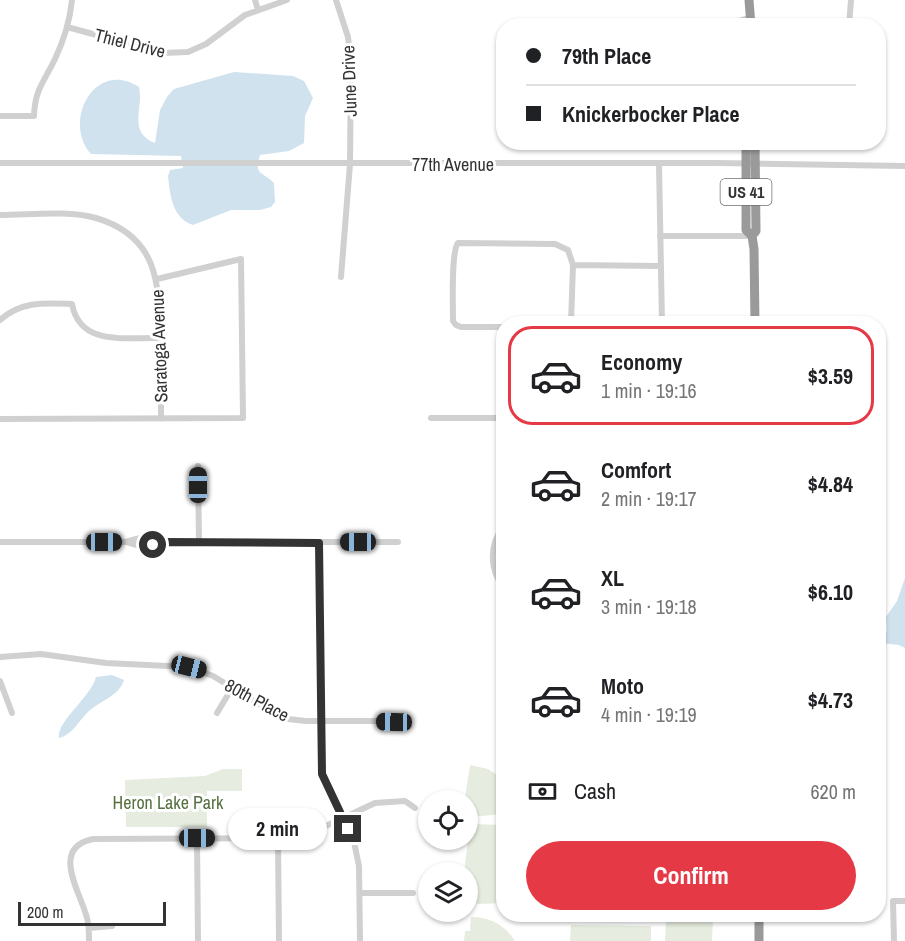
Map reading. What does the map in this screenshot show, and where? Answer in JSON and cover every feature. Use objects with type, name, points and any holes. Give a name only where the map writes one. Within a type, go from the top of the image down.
[{"type":"highway","points":[[749,0],[749,18]]},
{"type":"highway","name":"US 41","points":[[748,150],[756,231],[752,236],[754,316]]},
{"type":"highway","name":"US 41","points":[[750,163],[753,150]]},
{"type":"highway","points":[[759,922],[759,941]]},
{"type":"street","points":[[0,116],[34,116],[37,92],[56,57],[67,27],[72,0]]},
{"type":"street","points":[[255,0],[258,10]]},
{"type":"street","name":"Thiel Drive","points":[[67,27],[163,53],[188,52],[206,44],[245,15],[287,0]]},
{"type":"street","name":"June Drive","points":[[336,0],[348,36],[351,62],[350,164],[341,277]]},
{"type":"street","points":[[850,18],[851,0]]},
{"type":"street","name":"77th Avenue","points":[[0,163],[750,163],[905,166]]},
{"type":"street","points":[[658,164],[663,316]]},
{"type":"street","name":"Saratoga Avenue","points":[[0,215],[78,215],[96,218],[135,240],[147,256],[157,279],[160,300],[161,419]]},
{"type":"street","points":[[660,236],[752,236]]},
{"type":"street","points":[[496,327],[461,327],[453,321],[454,257],[455,246],[458,243],[555,244],[568,250],[573,265],[572,316]]},
{"type":"street","points":[[0,418],[243,418],[241,260],[157,279]]},
{"type":"street","points":[[573,265],[661,266]]},
{"type":"street","points":[[0,320],[22,306],[36,303],[72,304],[76,319],[92,333],[103,337],[160,338]]},
{"type":"street","points":[[431,418],[496,418]]},
{"type":"street","points":[[198,466],[199,542]]},
{"type":"street","points":[[496,535],[492,558],[496,578]]},
{"type":"street","points":[[0,542],[125,542],[144,537],[162,542],[398,542]]},
{"type":"street","points":[[125,542],[146,549],[162,542]]},
{"type":"street","points":[[319,543],[322,774],[354,842],[357,854],[360,941]]},
{"type":"street","name":"80th Place","points":[[0,657],[41,654],[106,663],[189,667],[201,670],[288,719],[394,722],[409,726]]},
{"type":"street","points":[[0,681],[12,713]]},
{"type":"street","points":[[217,713],[232,688]]},
{"type":"street","points":[[89,941],[89,928],[70,864],[72,851],[77,845],[93,840],[278,838],[303,835],[366,806],[385,801],[405,801],[415,808]]},
{"type":"street","points":[[197,838],[198,941]]},
{"type":"street","points":[[278,838],[279,941]]},
{"type":"street","points":[[360,893],[413,893]]},
{"type":"street","points":[[894,941],[893,901],[905,901]]},
{"type":"street","points":[[89,928],[112,926]]},
{"type":"green space","points":[[470,765],[488,769],[496,774],[496,815],[478,816],[478,790],[466,790]]},
{"type":"green space","name":"Heron Lake Park","points":[[223,769],[242,769],[242,791],[207,791],[207,827],[126,827],[125,780],[205,776]]},
{"type":"green space","points":[[478,824],[496,825],[496,903],[478,904],[478,862],[465,862],[467,850],[478,850]]},
{"type":"green space","points":[[478,918],[484,918],[507,930],[515,941],[464,941],[465,931],[470,931],[471,922],[478,922]]},
{"type":"green space","points":[[666,922],[713,922],[712,941],[665,941]]},
{"type":"green space","points":[[571,925],[651,926],[651,941],[570,941]]},
{"type":"water","points":[[234,72],[293,76],[304,81],[313,98],[305,116],[304,143],[289,151],[260,155],[258,170],[274,183],[275,202],[271,207],[260,210],[231,210],[193,225],[186,222],[176,211],[170,191],[168,176],[170,170],[183,168],[181,156],[91,154],[83,141],[80,126],[87,98],[96,87],[108,81],[123,80],[139,87],[138,119],[141,133],[155,143],[160,110],[174,89]]},
{"type":"water","points":[[905,578],[905,648],[886,644],[886,617],[897,601]]},
{"type":"water","points":[[112,675],[124,680],[118,691],[91,710],[68,734],[59,738],[63,725],[88,693],[96,677]]},
{"type":"route","points":[[153,545],[162,542],[319,543],[321,766],[325,783],[348,829]]}]
